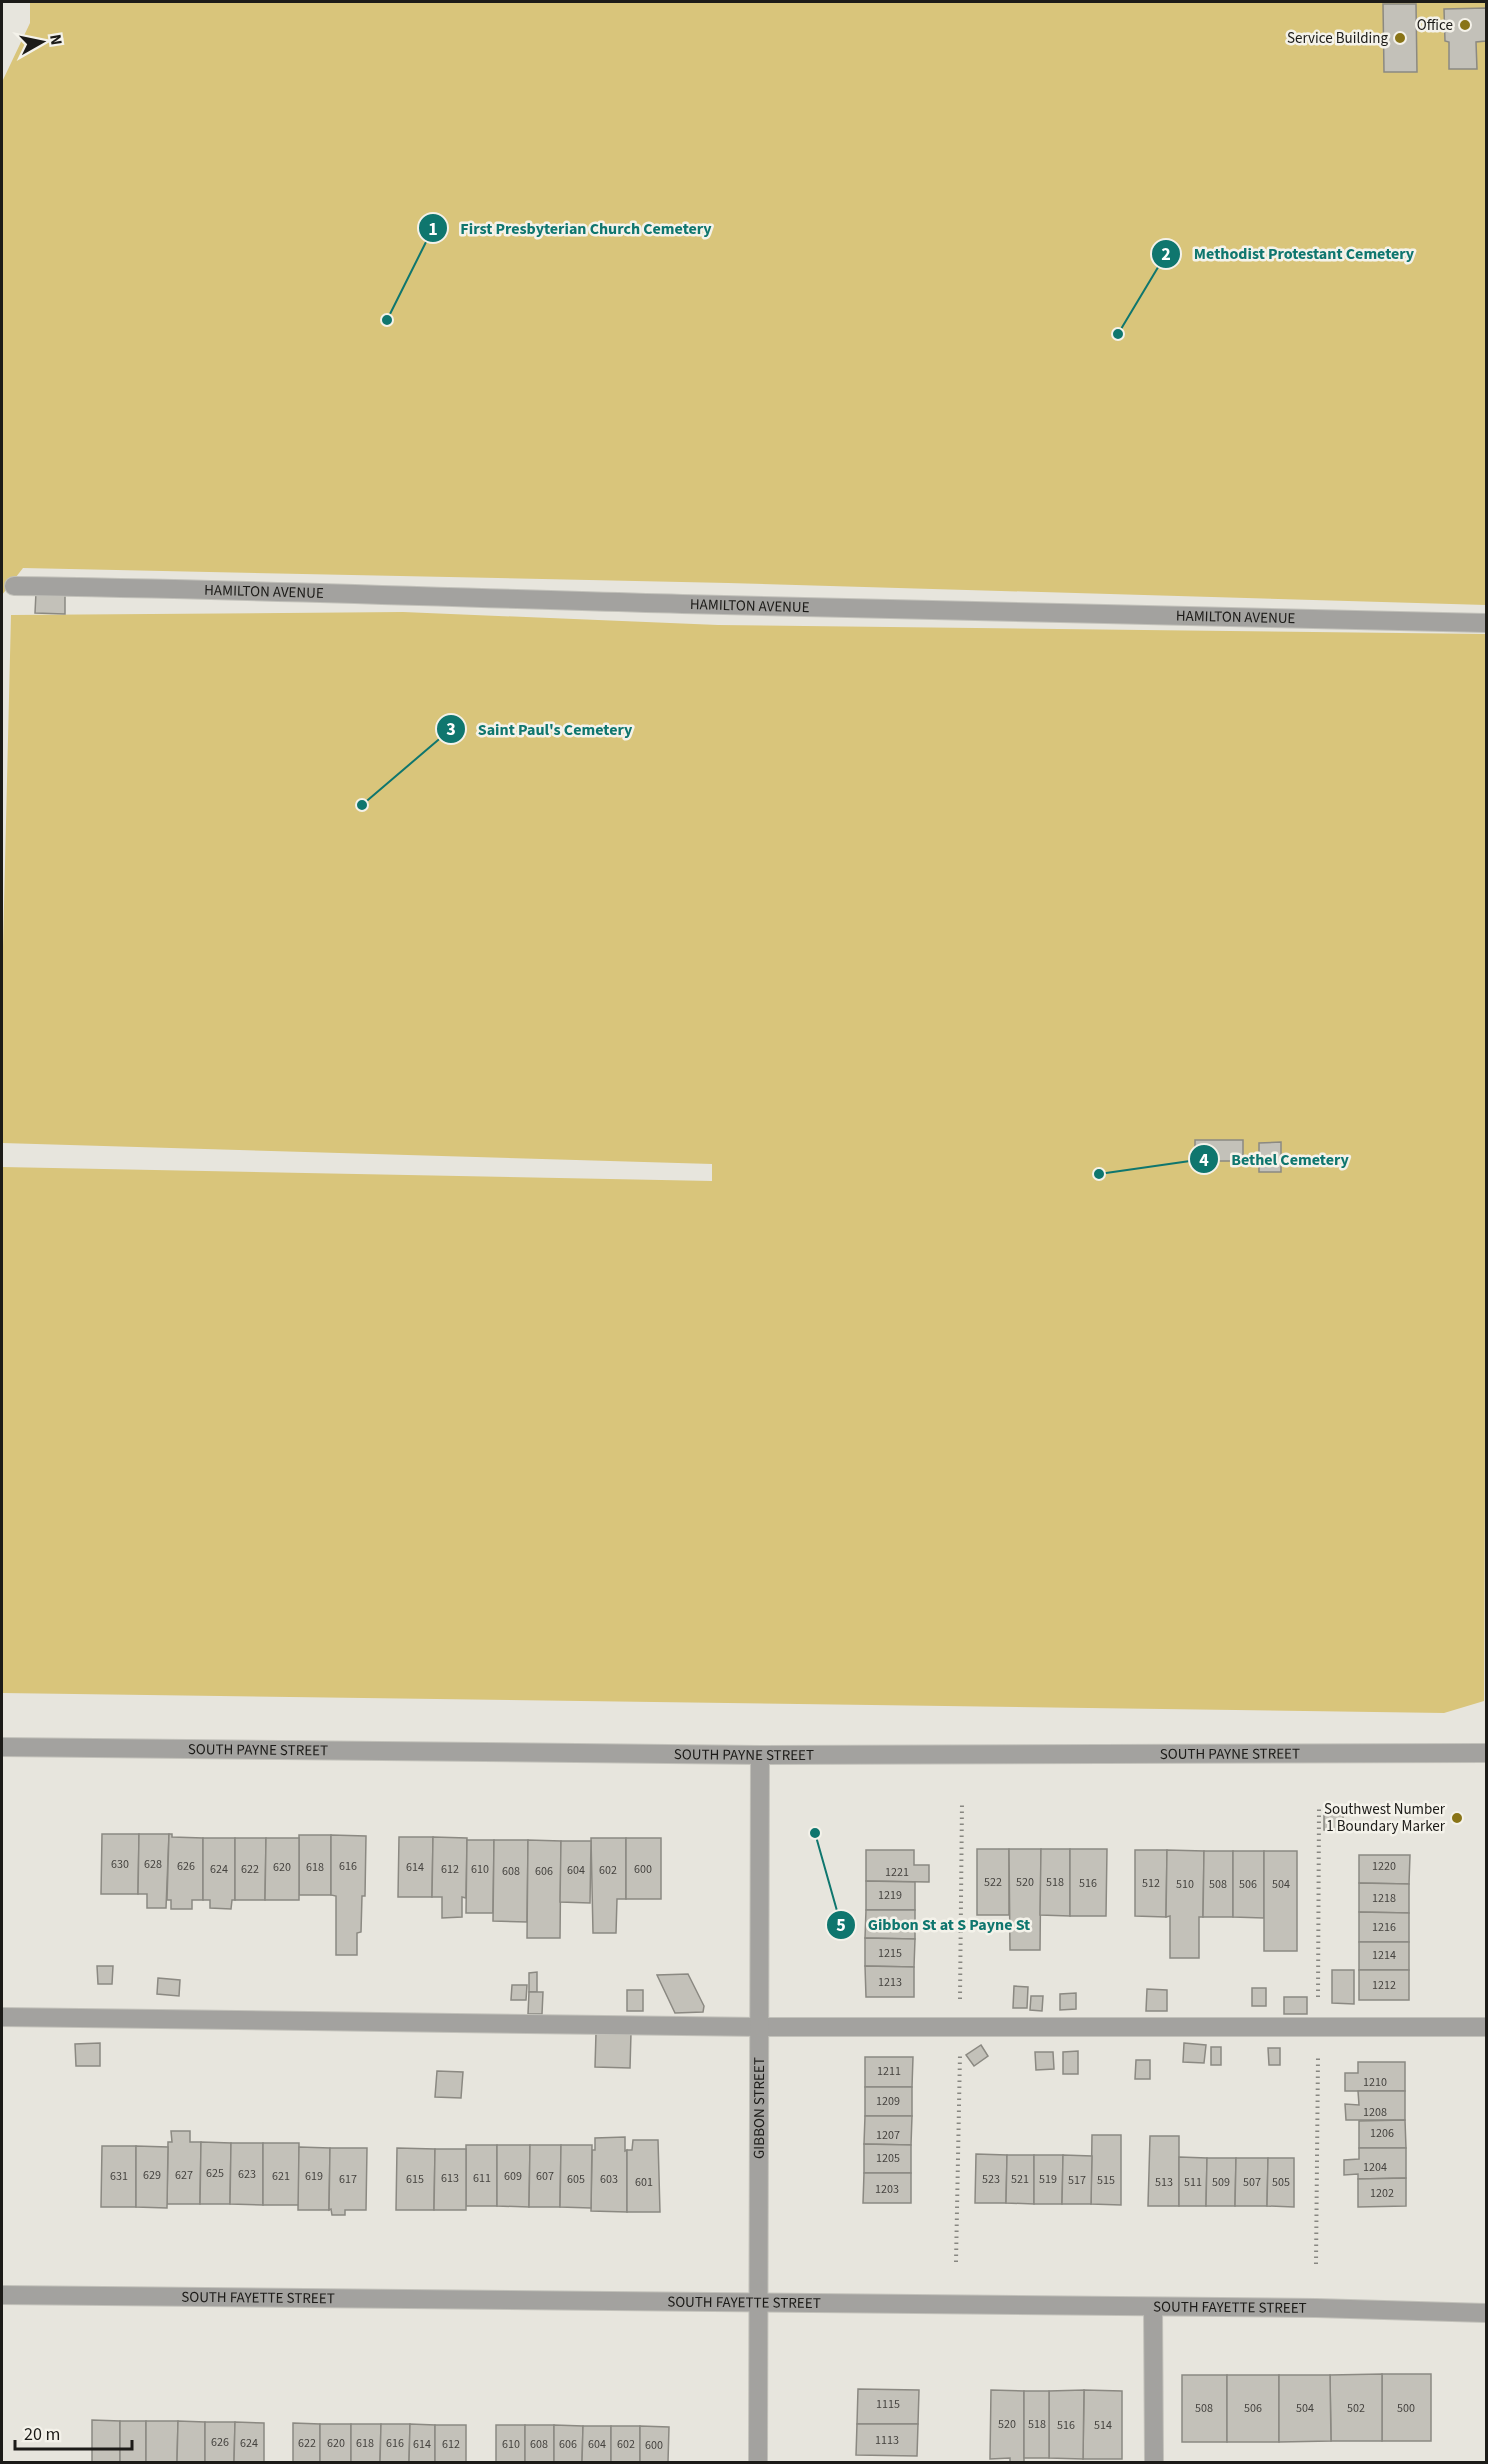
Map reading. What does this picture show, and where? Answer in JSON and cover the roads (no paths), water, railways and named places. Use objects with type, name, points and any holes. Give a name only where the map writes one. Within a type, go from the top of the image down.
[{"type":"street","name":"HAMILTON AVENUE","points":[[14,586],[225,589],[713,605],[1094,612],[1486,623]]},
{"type":"street","name":"SOUTH PAYNE STREET","points":[[2,1747],[760,1755],[1486,1753]]},
{"type":"street","name":"GIBBON STREET","points":[[758,2463],[760,1755]]},
{"type":"street","points":[[2,2017],[759,2027],[1486,2027]]},
{"type":"street","name":"SOUTH FAYETTE STREET","points":[[2,2295],[1316,2308],[1486,2313]]},
{"type":"street","points":[[1153,2307],[1154,2463]]},
{"type":"place","name":"Office","points":[[1465,25]]},
{"type":"place","name":"Service Building","points":[[1400,38]]},
{"type":"place","name":"First Presbyterian Church Cemetery","points":[[387,320]]},
{"type":"place","name":"Methodist Protestant Cemetery","points":[[1118,334]]},
{"type":"place","name":"Saint Paul's Cemetery","points":[[362,805]]},
{"type":"place","name":"Bethel Cemetery","points":[[1099,1174]]},
{"type":"place","name":"Southwest Number 1 Boundary Marker","points":[[1457,1818]]},
{"type":"place","name":"Gibbon St at S Payne St","points":[[815,1833]]}]
